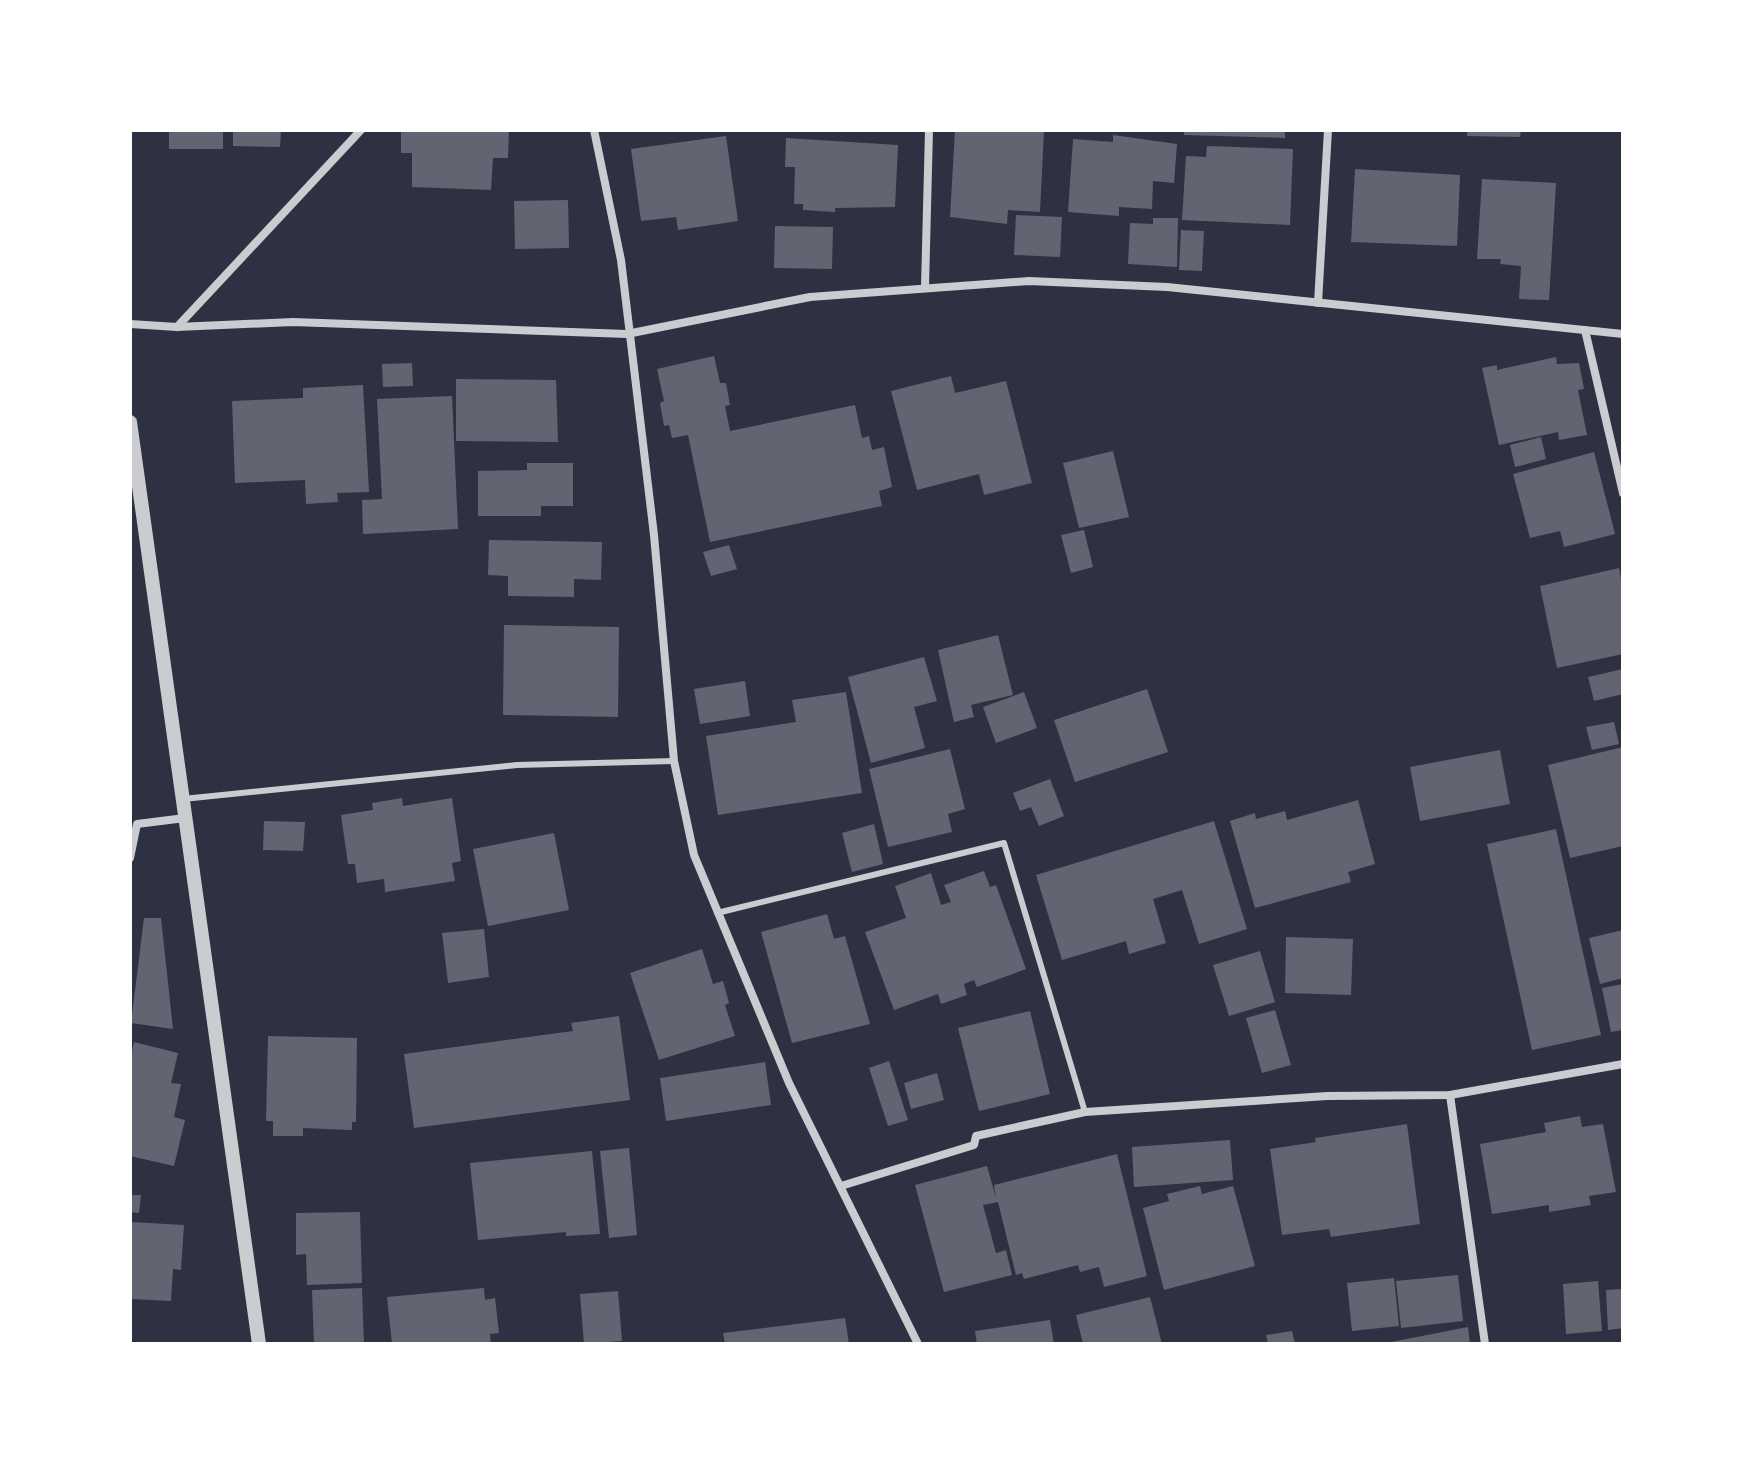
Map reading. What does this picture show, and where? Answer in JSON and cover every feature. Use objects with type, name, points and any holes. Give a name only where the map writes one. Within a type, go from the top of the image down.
[{"type":"street","points":[[177,327],[361,130]]},
{"type":"street","points":[[594,130],[621,260],[627,334],[654,535],[674,761],[694,855],[789,1083],[918,1344]]},
{"type":"street","points":[[925,287],[929,130]]},
{"type":"street","points":[[1318,303],[1328,130]]},
{"type":"street","points":[[130,324],[177,327],[293,322],[627,334],[810,297],[1029,281],[1152,286],[1623,334]]},
{"type":"street","points":[[1585,330],[1623,493]]},
{"type":"street","points":[[130,422],[259,1344]]},
{"type":"street","points":[[130,858],[137,824],[185,818]]},
{"type":"street","points":[[841,1186],[974,1145],[976,1136],[1085,1112],[1327,1096],[1450,1095],[1623,1064]]},
{"type":"street","points":[[1450,1095],[1485,1344]]},
{"type":"lane","points":[[183,799],[517,765],[674,761]]},
{"type":"lane","points":[[717,913],[1004,843],[1085,1112]]},
{"type":"building","points":[[169,130],[223,130],[223,149],[169,149]]},
{"type":"building","points":[[233,130],[281,130],[280,147],[233,146]]},
{"type":"building","points":[[401,130],[509,130],[508,158],[493,158],[491,190],[412,187],[412,153],[401,153]]},
{"type":"building","points":[[955,130],[1044,131],[1040,212],[1008,210],[1007,224],[950,217]]},
{"type":"building","points":[[1184,130],[1285,130],[1285,138],[1184,135]]},
{"type":"building","points":[[1467,130],[1521,130],[1520,137],[1467,136]]},
{"type":"building","points":[[1113,135],[1177,144],[1174,183],[1153,181],[1152,209],[1119,207],[1119,216],[1068,212],[1073,139],[1113,142]]},
{"type":"building","points":[[726,136],[738,221],[678,230],[676,217],[641,221],[631,149]]},
{"type":"building","points":[[786,138],[898,145],[895,207],[835,208],[835,212],[803,210],[803,204],[794,204],[795,167],[785,167]]},
{"type":"building","points":[[1207,146],[1293,149],[1290,225],[1182,220],[1186,156],[1206,157]]},
{"type":"building","points":[[1355,169],[1460,175],[1457,246],[1351,242]]},
{"type":"building","points":[[1482,179],[1556,183],[1549,300],[1519,299],[1521,266],[1500,264],[1501,259],[1477,259]]},
{"type":"building","points":[[568,200],[569,248],[515,249],[514,201]]},
{"type":"building","points":[[1016,215],[1062,217],[1060,257],[1014,255]]},
{"type":"building","points":[[1153,218],[1178,218],[1177,267],[1128,264],[1130,223],[1153,224]]},
{"type":"building","points":[[775,226],[833,227],[832,269],[774,268]]},
{"type":"building","points":[[1181,230],[1204,231],[1202,271],[1179,270]]},
{"type":"building","points":[[714,356],[720,383],[726,383],[730,405],[725,406],[730,431],[855,405],[862,438],[869,436],[872,450],[884,447],[892,487],[879,491],[882,506],[710,542],[688,435],[672,438],[669,425],[664,426],[660,403],[664,401],[657,369]]},
{"type":"building","points":[[1556,357],[1557,364],[1579,363],[1584,389],[1578,390],[1587,435],[1559,440],[1558,432],[1499,445],[1482,368],[1497,365],[1497,370]]},
{"type":"building","points":[[412,363],[413,386],[383,387],[382,364]]},
{"type":"building","points":[[951,376],[955,393],[1006,381],[1032,483],[984,495],[979,474],[917,490],[891,391]]},
{"type":"building","points":[[456,379],[556,380],[558,442],[456,441]]},
{"type":"building","points":[[363,385],[369,492],[337,493],[338,502],[306,504],[305,480],[235,483],[232,401],[303,398],[303,388]]},
{"type":"building","points":[[452,396],[458,529],[363,534],[362,500],[382,499],[377,399]]},
{"type":"building","points":[[1541,437],[1546,459],[1515,467],[1510,445]]},
{"type":"building","points":[[1113,451],[1129,517],[1079,528],[1063,463]]},
{"type":"building","points":[[1594,452],[1615,534],[1564,547],[1560,531],[1530,538],[1513,474]]},
{"type":"building","points":[[527,463],[573,463],[573,506],[541,506],[541,516],[478,516],[478,471],[527,470]]},
{"type":"building","points":[[1084,530],[1093,567],[1071,573],[1061,535]]},
{"type":"building","points":[[489,540],[602,542],[601,580],[574,579],[574,597],[508,596],[508,576],[488,575]]},
{"type":"building","points":[[729,545],[737,569],[711,576],[703,552]]},
{"type":"building","points":[[1619,568],[1623,589],[1623,654],[1557,668],[1540,586]]},
{"type":"building","points":[[504,625],[619,627],[618,717],[503,715]]},
{"type":"building","points":[[998,635],[1013,695],[971,705],[974,717],[954,722],[938,650]]},
{"type":"building","points":[[924,657],[937,701],[914,707],[925,748],[871,763],[848,677]]},
{"type":"building","points":[[1623,669],[1623,694],[1594,701],[1588,677]]},
{"type":"building","points":[[745,681],[750,716],[700,724],[694,689]]},
{"type":"building","points":[[1147,689],[1168,752],[1075,782],[1054,720]]},
{"type":"building","points":[[846,692],[862,793],[718,815],[706,736],[796,722],[792,700]]},
{"type":"building","points":[[1024,692],[1037,728],[996,743],[983,707]]},
{"type":"building","points":[[1614,722],[1619,744],[1592,750],[1586,727]]},
{"type":"building","points":[[1623,747],[1623,846],[1570,858],[1548,765]]},
{"type":"building","points":[[950,749],[965,809],[948,814],[952,832],[888,847],[869,769]]},
{"type":"building","points":[[1500,750],[1510,804],[1420,821],[1410,767]]},
{"type":"building","points":[[1050,779],[1064,816],[1039,826],[1031,807],[1020,811],[1013,793]]},
{"type":"building","points":[[402,798],[403,806],[452,798],[461,861],[452,863],[455,881],[385,892],[384,879],[357,883],[355,864],[348,864],[341,815],[373,810],[372,803]]},
{"type":"building","points":[[1358,800],[1375,864],[1348,872],[1351,882],[1255,908],[1230,821],[1255,813],[1256,819],[1285,811],[1287,820]]},
{"type":"building","points":[[264,821],[305,822],[303,851],[263,850]]},
{"type":"building","points":[[1214,821],[1247,929],[1199,944],[1182,890],[1153,899],[1166,943],[1129,954],[1126,941],[1062,960],[1036,875]]},
{"type":"building","points":[[874,824],[883,864],[852,872],[842,833]]},
{"type":"building","points":[[1556,829],[1601,1035],[1532,1050],[1487,844]]},
{"type":"building","points":[[554,833],[569,910],[488,926],[473,849]]},
{"type":"building","points":[[984,871],[990,887],[996,885],[1026,969],[977,987],[974,980],[964,984],[967,995],[941,1004],[938,994],[894,1010],[865,932],[906,918],[895,886],[931,873],[941,905],[951,902],[944,885]]},
{"type":"building","points":[[827,914],[834,939],[845,936],[870,1024],[792,1043],[761,932]]},
{"type":"building","points":[[144,918],[161,918],[173,1029],[131,1023]]},
{"type":"building","points":[[484,929],[489,977],[448,983],[442,933]]},
{"type":"building","points":[[1623,930],[1623,978],[1600,984],[1589,938]]},
{"type":"building","points":[[1286,937],[1353,939],[1351,995],[1285,993]]},
{"type":"building","points":[[702,949],[713,984],[723,981],[729,1003],[725,1005],[735,1036],[659,1060],[630,973]]},
{"type":"building","points":[[1260,951],[1275,1002],[1229,1016],[1213,965]]},
{"type":"building","points":[[1623,984],[1623,1030],[1611,1032],[1602,988]]},
{"type":"building","points":[[1275,1010],[1291,1065],[1262,1073],[1246,1018]]},
{"type":"building","points":[[1030,1011],[1050,1094],[979,1111],[958,1028]]},
{"type":"building","points":[[619,1016],[630,1100],[414,1128],[404,1054],[573,1031],[571,1023]]},
{"type":"building","points":[[268,1036],[357,1038],[356,1122],[352,1122],[352,1130],[303,1128],[303,1136],[273,1136],[273,1121],[266,1121]]},
{"type":"building","points":[[134,1042],[178,1053],[171,1083],[181,1084],[174,1117],[185,1120],[174,1166],[130,1156],[130,1061]]},
{"type":"building","points":[[889,1061],[908,1120],[888,1126],[869,1068]]},
{"type":"building","points":[[765,1062],[771,1105],[666,1121],[660,1078]]},
{"type":"building","points":[[937,1073],[944,1100],[911,1109],[904,1083]]},
{"type":"building","points":[[1580,1116],[1582,1127],[1603,1124],[1616,1192],[1589,1196],[1591,1205],[1549,1212],[1549,1205],[1492,1214],[1480,1144],[1546,1132],[1544,1123]]},
{"type":"building","points":[[1407,1124],[1420,1224],[1331,1237],[1329,1229],[1282,1235],[1270,1149],[1316,1142],[1315,1138]]},
{"type":"building","points":[[1230,1140],[1233,1180],[1134,1187],[1132,1147]]},
{"type":"building","points":[[629,1148],[637,1235],[609,1238],[600,1151]]},
{"type":"building","points":[[592,1151],[600,1234],[566,1236],[566,1232],[478,1240],[470,1163]]},
{"type":"building","points":[[1117,1154],[1147,1276],[1104,1287],[1099,1267],[1080,1272],[1078,1265],[1024,1279],[1022,1273],[1016,1275],[998,1202],[983,1205],[996,1253],[1006,1250],[1012,1275],[944,1292],[915,1185],[987,1166],[996,1198],[994,1185]]},
{"type":"building","points":[[1200,1186],[1202,1194],[1233,1186],[1255,1266],[1164,1290],[1143,1208],[1169,1201],[1167,1194]]},
{"type":"building","points":[[130,1195],[141,1195],[139,1213],[130,1212]]},
{"type":"building","points":[[360,1212],[362,1283],[307,1285],[306,1254],[296,1255],[296,1213]]},
{"type":"building","points":[[130,1222],[184,1225],[181,1270],[173,1269],[171,1301],[130,1299]]},
{"type":"building","points":[[1458,1275],[1463,1321],[1401,1328],[1396,1281]]},
{"type":"building","points":[[1394,1278],[1399,1326],[1352,1331],[1347,1283]]},
{"type":"building","points":[[1598,1281],[1602,1331],[1566,1334],[1563,1284]]},
{"type":"building","points":[[362,1288],[364,1344],[314,1344],[312,1290]]},
{"type":"building","points":[[484,1288],[485,1300],[495,1298],[499,1333],[490,1334],[491,1344],[392,1344],[387,1297]]},
{"type":"building","points":[[1623,1289],[1623,1328],[1608,1330],[1606,1290]]},
{"type":"building","points":[[618,1291],[622,1341],[584,1344],[580,1294]]},
{"type":"building","points":[[1150,1297],[1162,1344],[1083,1344],[1076,1315]]},
{"type":"building","points":[[845,1318],[849,1344],[725,1344],[723,1333]]},
{"type":"building","points":[[1050,1320],[1054,1344],[977,1344],[975,1331]]},
{"type":"building","points":[[1468,1327],[1470,1344],[1386,1343]]},
{"type":"building","points":[[1292,1331],[1295,1344],[1268,1344],[1266,1335]]}]
